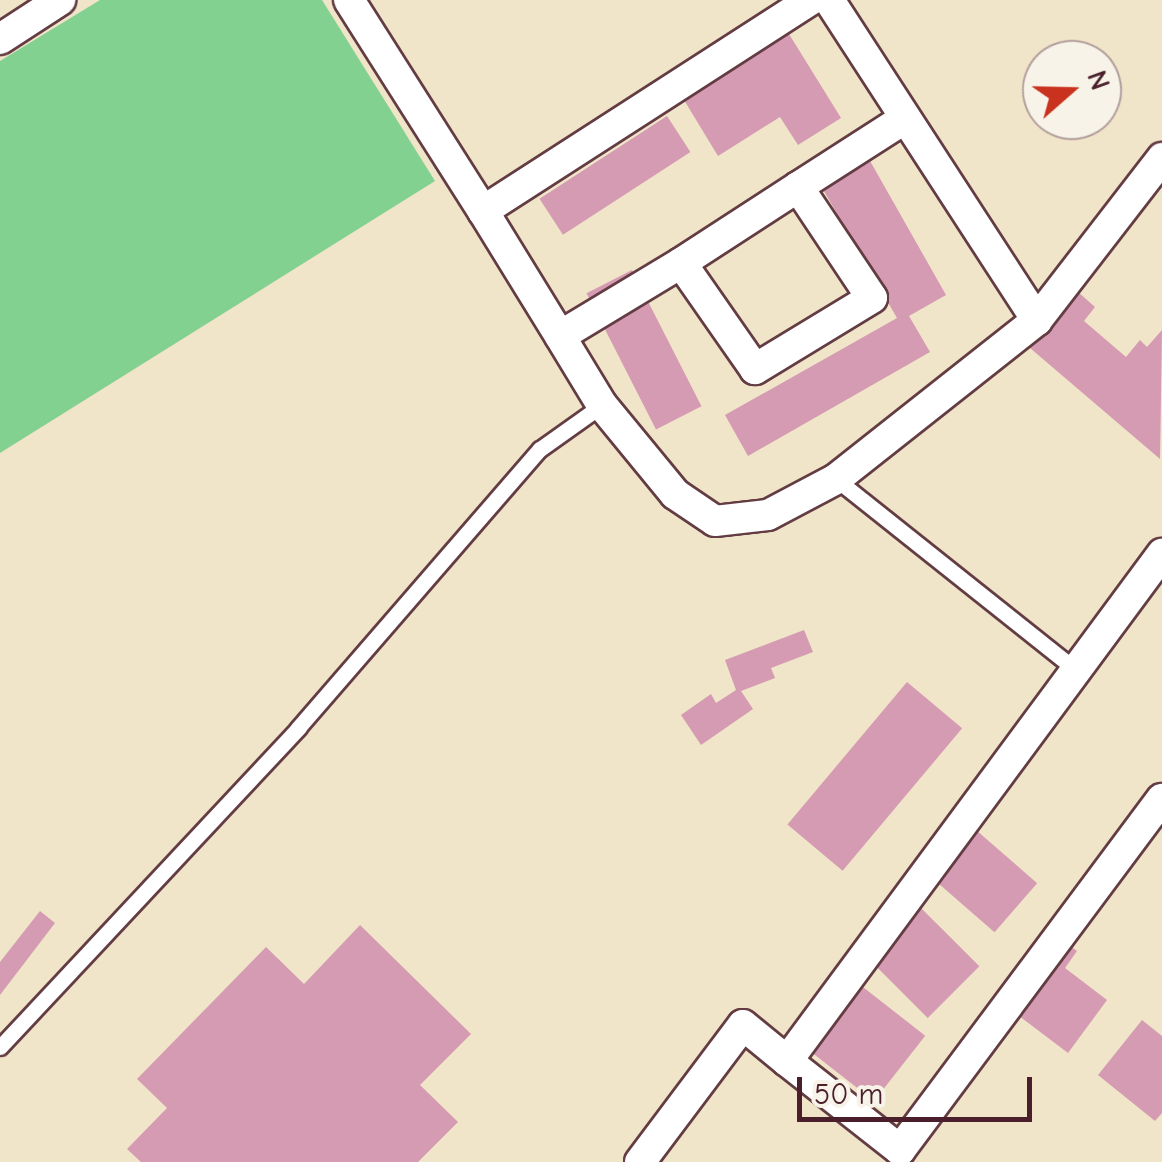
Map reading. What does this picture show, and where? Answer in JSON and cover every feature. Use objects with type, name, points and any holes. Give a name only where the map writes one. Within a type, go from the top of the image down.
[{"type":"street","points":[[0,39],[60,0]]},
{"type":"street","points":[[349,0],[602,405],[675,494],[715,520],[768,516],[836,479],[1037,320],[1162,158]]},
{"type":"street","points":[[483,211],[811,0]]},
{"type":"street","points":[[828,0],[901,121],[1037,320]]},
{"type":"street","points":[[560,336],[901,121]]},
{"type":"street","points":[[680,263],[755,369],[872,298],[798,187]]},
{"type":"street","points":[[788,1060],[1162,554]]},
{"type":"street","points":[[640,1162],[744,1026],[907,1156],[1162,799]]},
{"type":"lane","points":[[0,1047],[298,728],[540,448],[602,405]]},
{"type":"lane","points":[[836,479],[1076,670]]},
{"type":"green space","points":[[100,0],[322,0],[435,181],[0,453],[0,61]]},
{"type":"building","points":[[789,34],[841,118],[798,145],[780,117],[718,156],[684,100]]},
{"type":"building","points":[[667,116],[690,152],[563,235],[540,199]]},
{"type":"building","points":[[861,145],[946,295],[909,316],[930,352],[748,456],[725,415],[897,318],[813,172]]},
{"type":"building","points":[[632,270],[701,406],[656,429],[587,293]]},
{"type":"building","points":[[1078,292],[1095,307],[1084,321],[1126,357],[1140,340],[1147,347],[1162,330],[1160,459],[1030,348]]},
{"type":"building","points":[[804,630],[813,652],[771,668],[775,678],[741,691],[753,709],[701,745],[681,715],[711,694],[716,703],[736,690],[725,660]]},
{"type":"building","points":[[907,682],[962,728],[843,871],[787,824]]},
{"type":"building","points":[[976,830],[1037,883],[994,932],[933,879]]},
{"type":"building","points":[[915,902],[979,966],[928,1018],[863,954]]},
{"type":"building","points":[[40,911],[55,923],[0,995],[0,962]]},
{"type":"building","points":[[360,925],[471,1034],[420,1085],[458,1122],[418,1162],[141,1162],[127,1149],[167,1108],[137,1079],[266,947],[304,984]]},
{"type":"building","points":[[1053,934],[1077,951],[1065,968],[1107,1000],[1068,1053],[1002,1003]]},
{"type":"building","points":[[859,984],[925,1036],[874,1101],[808,1049]]},
{"type":"building","points":[[1142,1020],[1162,1036],[1162,1113],[1155,1121],[1098,1075]]}]
